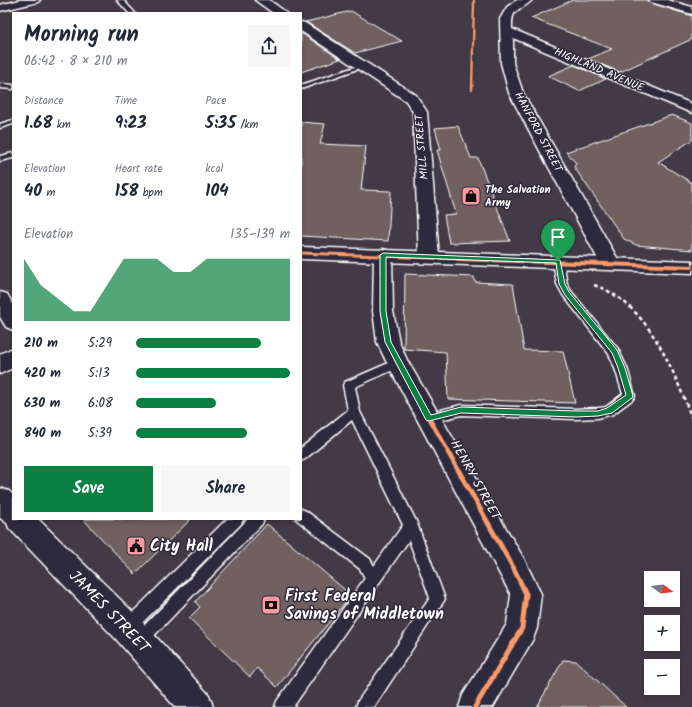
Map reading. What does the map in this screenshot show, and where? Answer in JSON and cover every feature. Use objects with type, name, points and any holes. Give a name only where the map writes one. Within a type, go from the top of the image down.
[{"type":"street","points":[[0,8],[34,0]]},
{"type":"street","points":[[261,0],[279,12]]},
{"type":"street","name":"HANFORD STREET","points":[[526,0],[517,4],[508,14],[506,19],[507,63],[516,93],[610,263]]},
{"type":"street","points":[[655,0],[692,11]]},
{"type":"street","name":"MILL STREET","points":[[302,27],[411,98],[420,112],[429,257]]},
{"type":"street","name":"HIGHLAND AVENUE","points":[[506,32],[692,109]]},
{"type":"street","points":[[302,253],[692,267]]},
{"type":"street","name":"HENRY STREET","points":[[383,255],[383,311],[388,342],[398,363],[514,569],[526,594],[522,628],[475,707]]},
{"type":"street","points":[[0,299],[12,320]]},
{"type":"street","points":[[0,365],[12,357]]},
{"type":"street","points":[[0,500],[12,513]]},
{"type":"street","name":"JAMES STREET","points":[[19,520],[133,635],[197,707]]},
{"type":"lane","points":[[120,0],[131,12]]},
{"type":"lane","points":[[302,87],[363,66]]},
{"type":"lane","points":[[0,86],[12,87]]},
{"type":"lane","points":[[0,126],[12,122]]},
{"type":"lane","points":[[0,159],[12,154]]},
{"type":"lane","points":[[429,418],[461,410],[598,414],[609,411],[629,396],[621,368],[614,352],[567,293],[562,284],[558,261]]},
{"type":"lane","points":[[364,707],[438,599],[411,526],[354,412],[349,385],[398,363]]},
{"type":"lane","points":[[302,454],[354,412]]},
{"type":"lane","points":[[302,516],[366,564],[374,580]]},
{"type":"lane","points":[[133,635],[235,520]]},
{"type":"lane","points":[[133,635],[256,520]]},
{"type":"lane","points":[[282,707],[374,580],[411,526]]},
{"type":"path","points":[[589,284],[611,293],[622,301],[647,328],[665,354],[692,419]]},
{"type":"building","points":[[573,0],[648,0],[651,3],[692,16],[692,39],[620,72],[588,59],[612,49],[531,18]]},
{"type":"building","points":[[351,11],[402,41],[355,53],[306,22]]},
{"type":"building","points":[[302,34],[340,59],[302,72]]},
{"type":"building","points":[[574,65],[606,79],[579,91],[548,76]]},
{"type":"building","points":[[672,115],[692,123],[692,140],[658,162],[692,183],[692,250],[636,245],[624,239],[574,167],[576,163],[566,152]]},
{"type":"building","points":[[302,122],[325,124],[320,144],[366,146],[361,190],[391,191],[388,241],[302,236]]},
{"type":"building","name":"The Salvation Army","points":[[458,126],[471,158],[478,158],[510,241],[449,243],[444,215],[456,214],[437,150],[441,150],[435,128]]},
{"type":"building","points":[[405,274],[474,277],[475,282],[513,284],[524,350],[563,351],[575,403],[448,399],[446,352],[404,349]]},
{"type":"building","name":"City Hall","points":[[84,520],[190,520],[135,574]]},
{"type":"building","name":"First Federal Savings of Middletown","points":[[267,524],[351,595],[277,687],[257,668],[250,677],[189,618],[200,607],[195,602]]},
{"type":"building","points":[[563,660],[576,661],[626,707],[537,707]]},
{"type":"cycle path","points":[[472,90],[474,0]]},
{"type":"cycle path","points":[[302,253],[692,267]]},
{"type":"cycle path","points":[[383,255],[383,311],[388,342],[398,363],[514,569],[526,594],[522,628],[475,707]]},
{"type":"place","name":"The Salvation Army","points":[[471,196]]},
{"type":"place","name":"City Hall","points":[[136,546]]},
{"type":"place","name":"First Federal Savings of Middletown","points":[[271,605]]},
{"type":"route","points":[[383,255],[558,261],[562,284],[567,293],[603,336],[614,352],[621,368],[629,396],[609,411],[598,414],[461,410],[429,418],[388,342],[383,311],[383,255]]}]
